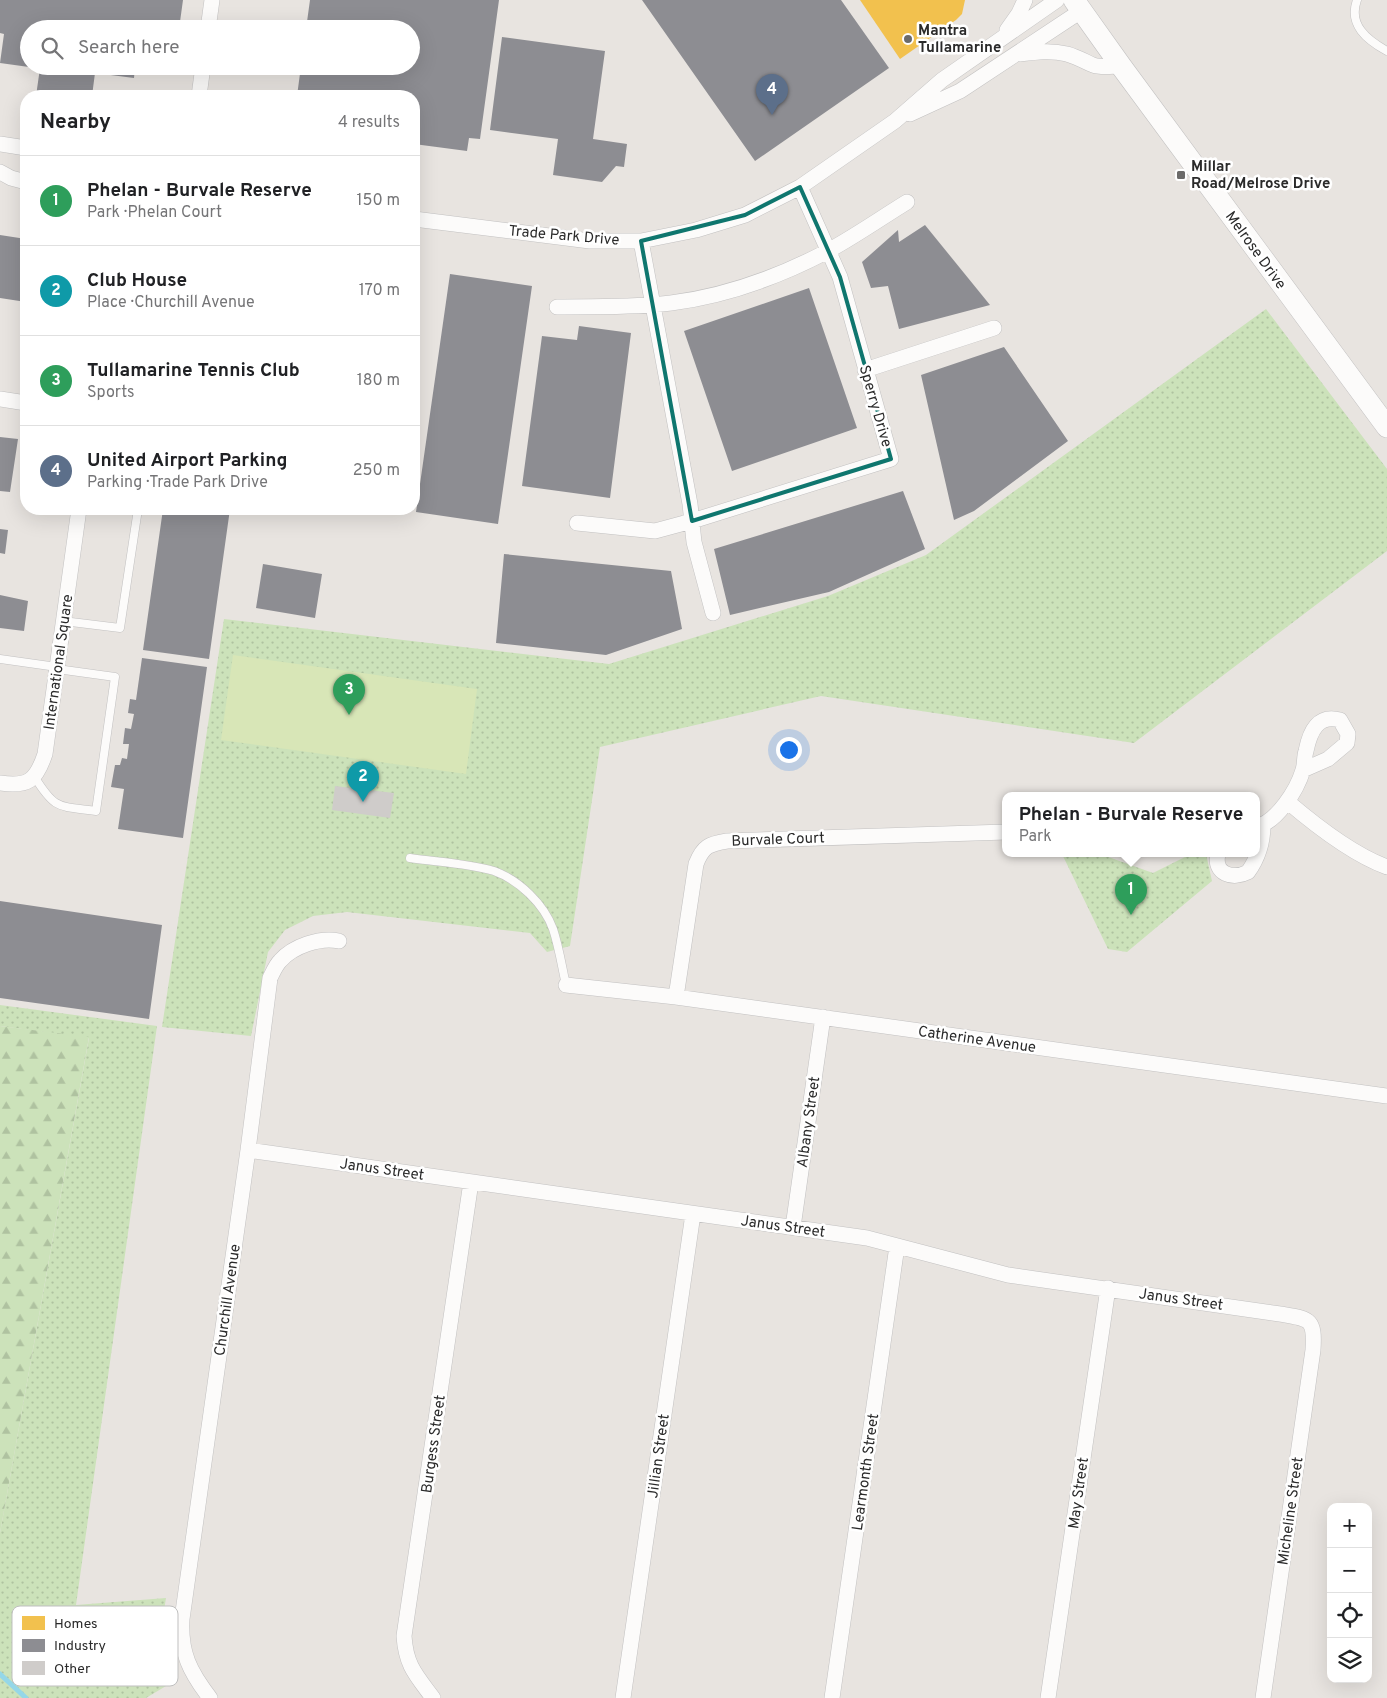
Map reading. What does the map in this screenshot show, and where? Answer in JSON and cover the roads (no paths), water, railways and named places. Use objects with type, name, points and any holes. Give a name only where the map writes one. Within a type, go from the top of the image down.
[{"type":"street","points":[[209,20],[212,0]]},
{"type":"street","points":[[1001,38],[1019,13],[1025,0]]},
{"type":"street","name":"Trade Park Drive","points":[[420,220],[590,241],[641,241],[696,230],[745,215],[800,187],[895,121],[942,80],[1057,0]]},
{"type":"street","name":"Trade Park Drive","points":[[895,121],[960,91],[1016,54],[1078,6]]},
{"type":"street","name":"Melrose Drive","points":[[1078,6],[1387,427]]},
{"type":"street","points":[[1016,54],[1042,51],[1053,52],[1067,54],[1094,66],[1121,66]]},
{"type":"street","points":[[200,90],[202,75]]},
{"type":"street","points":[[0,144],[20,147]]},
{"type":"street","points":[[0,172],[20,180]]},
{"type":"street","name":"Sperry Drive","points":[[577,523],[655,531],[890,459],[840,277],[800,187]]},
{"type":"street","points":[[556,307],[653,305],[719,294],[766,279],[828,250],[908,202]]},
{"type":"street","points":[[641,241],[690,504],[694,542],[713,613]]},
{"type":"street","points":[[866,370],[994,328]]},
{"type":"street","points":[[0,399],[20,402]]},
{"type":"street","name":"International Square","points":[[34,776],[40,770],[45,754],[78,515]]},
{"type":"street","points":[[1260,848],[1263,839],[1260,826],[1288,802],[1303,770]]},
{"type":"street","points":[[0,783],[22,784],[31,780],[34,776]]},
{"type":"street","points":[[1288,802],[1306,818],[1358,854],[1374,863],[1387,867]]},
{"type":"street","name":"Burvale Court","points":[[676,997],[696,864],[700,854],[706,847],[727,841],[1002,832]]},
{"type":"street","points":[[1218,857],[1218,863],[1222,871],[1234,877],[1248,872],[1256,857]]},
{"type":"street","name":"Churchill Avenue","points":[[210,1698],[193,1675],[188,1664],[182,1644],[182,1619],[248,1150],[270,978],[280,960],[294,951],[315,941],[332,939],[339,941]]},
{"type":"street","name":"Catherine Avenue","points":[[566,986],[676,997],[1387,1096]]},
{"type":"street","name":"Albany Street","points":[[793,1227],[823,1017]]},
{"type":"street","name":"Janus Street","points":[[248,1150],[867,1238],[1008,1275],[1299,1317],[1312,1324]]},
{"type":"street","name":"Burgess Street","points":[[433,1698],[410,1668],[405,1652],[404,1636],[471,1182]]},
{"type":"street","name":"Jillian Street","points":[[624,1698],[693,1214]]},
{"type":"street","name":"Learmonth Street","points":[[832,1698],[897,1246]]},
{"type":"street","name":"May Street","points":[[1048,1698],[1108,1288]]},
{"type":"street","name":"Micheline Street","points":[[1263,1698],[1313,1350],[1314,1333],[1312,1324]]},
{"type":"lane","points":[[1357,0],[1355,14],[1360,31],[1369,40],[1387,52]]},
{"type":"lane","points":[[63,621],[120,628],[137,515]]},
{"type":"lane","points":[[0,659],[115,677],[96,811],[57,804],[48,798],[34,776]]},
{"type":"lane","points":[[410,858],[476,867],[495,872],[512,880],[526,891],[538,902],[553,928],[566,986]]},
{"type":"waterway","points":[[0,1674],[12,1685]]},
{"type":"waterway","points":[[13,1686],[26,1698]]},
{"type":"place","name":"Mantra Tullamarine","points":[[908,39]]},
{"type":"place","name":"United Airport Parking","points":[[772,115]]},
{"type":"place","name":"Millar Road/Melrose Drive","points":[[1181,175]]},
{"type":"place","name":"Tullamarine Tennis Club","points":[[349,715]]},
{"type":"place","name":"Club House","points":[[363,802]]},
{"type":"place","name":"Phelan - Burvale Reserve","points":[[1131,915]]}]
